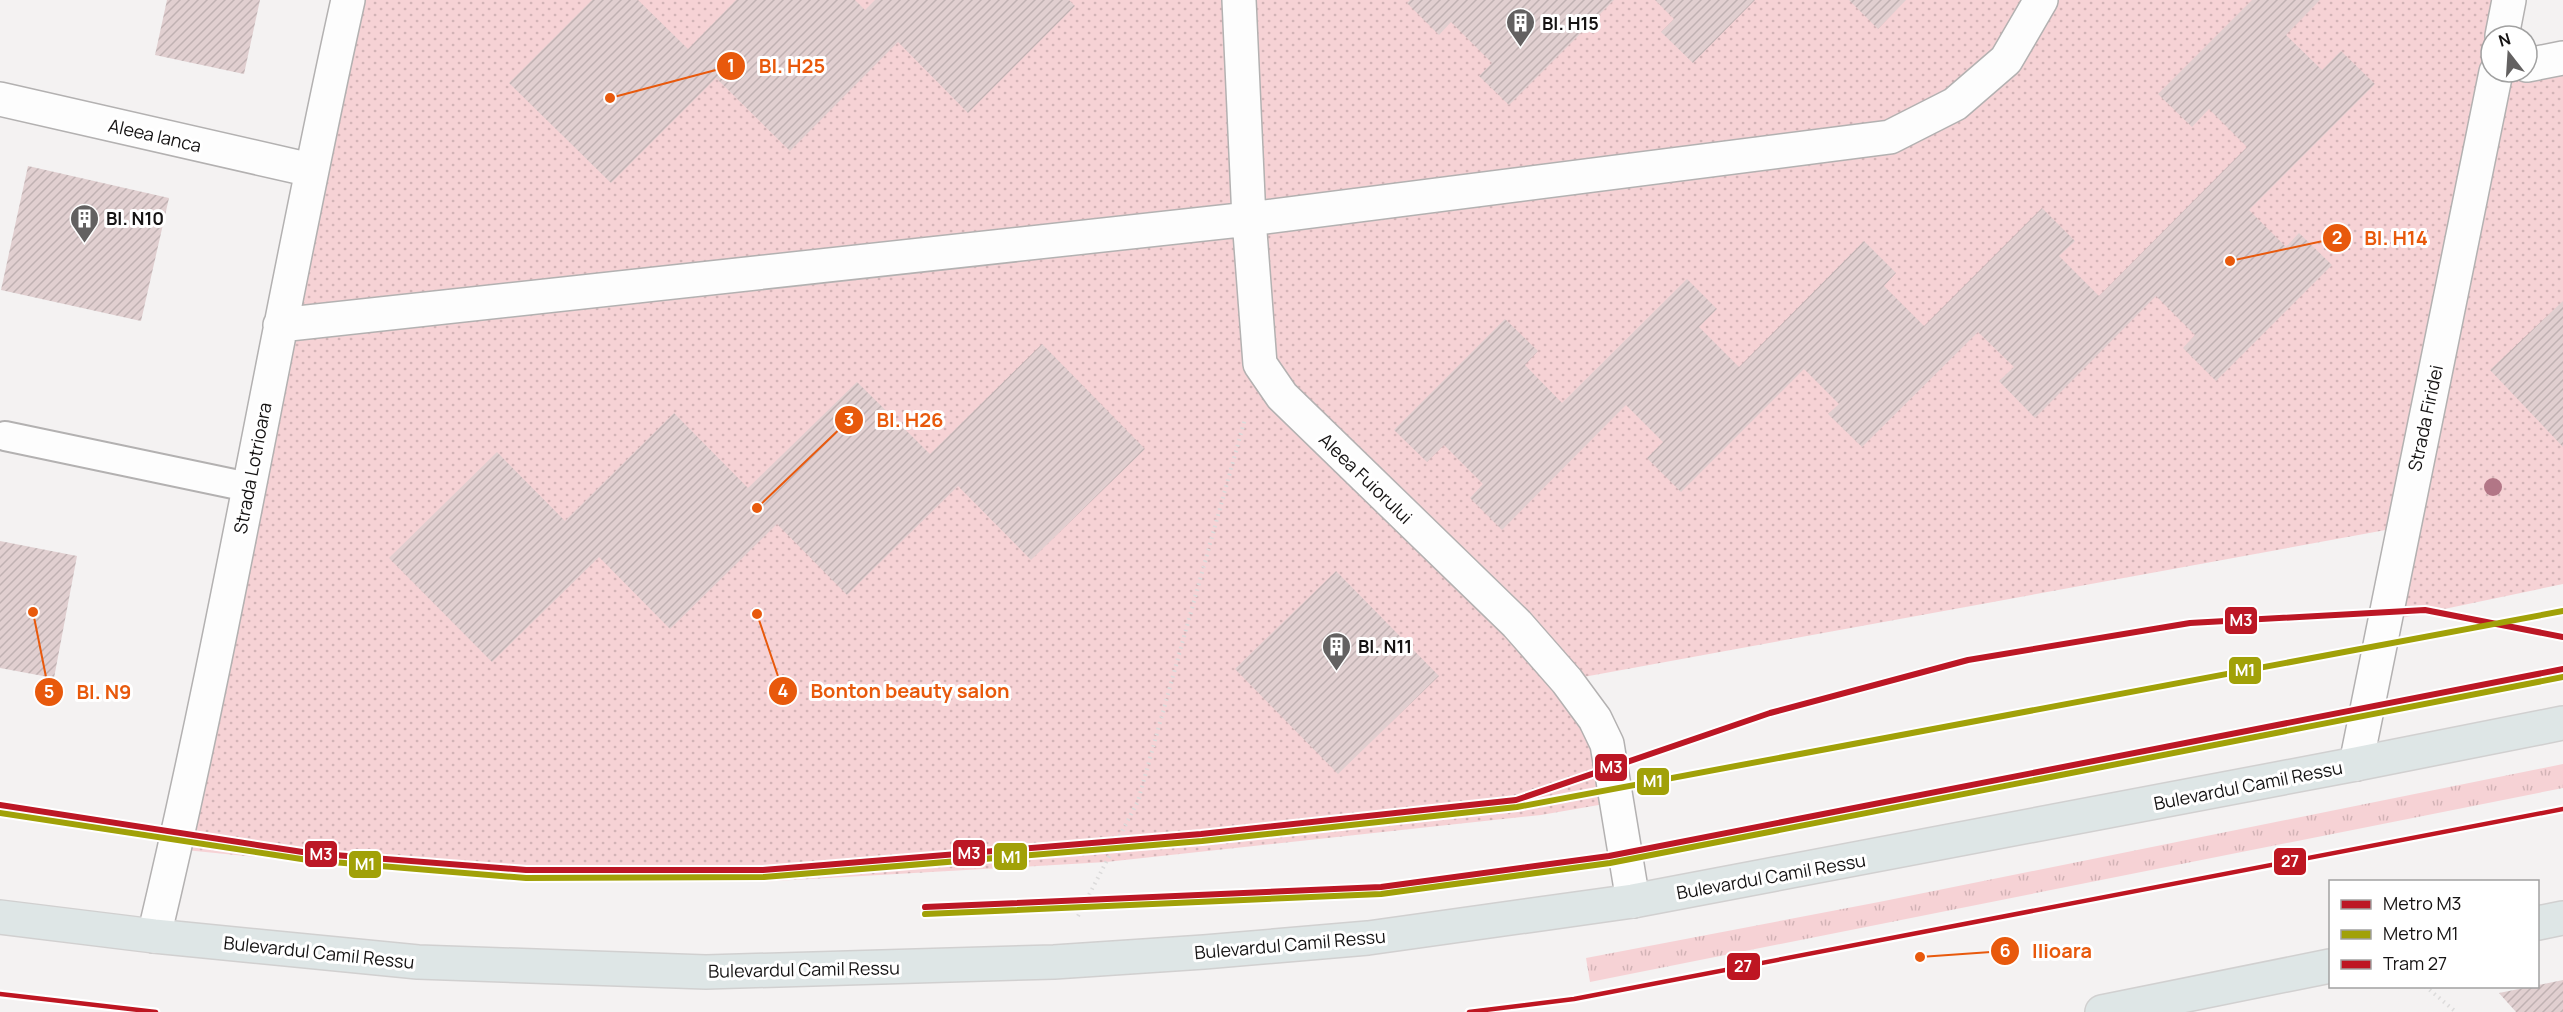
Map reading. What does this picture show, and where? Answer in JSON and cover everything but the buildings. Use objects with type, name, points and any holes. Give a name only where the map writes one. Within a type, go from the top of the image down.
[{"type":"main road","name":"Bulevardul Camil Ressu","points":[[0,917],[154,936],[418,962],[706,972],[1054,962],[1368,938],[1633,901],[2563,723]]},
{"type":"main road","points":[[2539,923],[2563,918]]},
{"type":"main road","points":[[2103,1012],[2329,966]]},
{"type":"street","name":"Strada Lotrioara","points":[[154,936],[191,775],[310,170],[348,0]]},
{"type":"street","points":[[1239,0],[1249,219],[1260,364]]},
{"type":"street","points":[[280,325],[1249,219],[1890,137],[1955,104],[2006,60],[2041,0]]},
{"type":"street","points":[[2539,62],[2563,58]]},
{"type":"street","name":"Strada Firidei","points":[[2356,764],[2494,84]]},
{"type":"street","name":"Aleea Ianca","points":[[0,99],[310,170]]},
{"type":"street","name":"Aleea Fuiorului","points":[[1260,364],[1282,396],[1517,624],[1567,681],[1595,719],[1607,744],[1633,901]]},
{"type":"lane","points":[[5,436],[248,487]]},
{"type":"path","points":[[1054,962],[1138,801],[1260,364]]},
{"type":"path","points":[[2426,988],[2456,1012]]},
{"type":"green space","points":[[348,0],[2506,0],[2496,24],[2479,24],[2479,84],[2539,84],[2539,67],[2563,57],[2563,584],[2387,621],[2402,527],[1567,680],[1616,802],[1541,815],[1106,862],[759,882],[616,882],[469,878],[175,849]]},
{"type":"green space","points":[[2563,764],[2563,788],[1590,982],[1586,958],[1879,902]]},
{"type":"metro line","name":"M3","points":[[0,805],[309,853],[526,870],[763,870],[1201,834],[1516,800],[1770,713],[1968,660],[2190,623],[2425,610],[2563,637]]},
{"type":"metro line","name":"M1","points":[[0,813],[308,860],[526,878],[764,877],[1202,841],[1517,807],[2563,611]]},
{"type":"metro line","name":"M3","points":[[925,907],[1381,887],[1609,856],[2563,669]]},
{"type":"metro line","name":"M1","points":[[925,914],[1381,894],[1610,863],[2563,677]]},
{"type":"tram line","name":"27","points":[[1469,1012],[1574,999],[2563,809]]},
{"type":"tram line","name":"27","points":[[0,994],[156,1012]]},
{"type":"place","name":"Bl. H15","points":[[1521,48]]},
{"type":"place","name":"Bl. H25","points":[[610,98]]},
{"type":"place","name":"Bl. N10","points":[[85,244]]},
{"type":"place","name":"Bl. H14","points":[[2230,261]]},
{"type":"place","name":"Bl. H26","points":[[757,508]]},
{"type":"place","name":"Bl. N9","points":[[33,612]]},
{"type":"place","name":"Bonton beauty salon","points":[[757,614]]},
{"type":"place","name":"Bl. N11","points":[[1337,672]]},
{"type":"place","name":"Ilioara","points":[[1920,957]]}]
